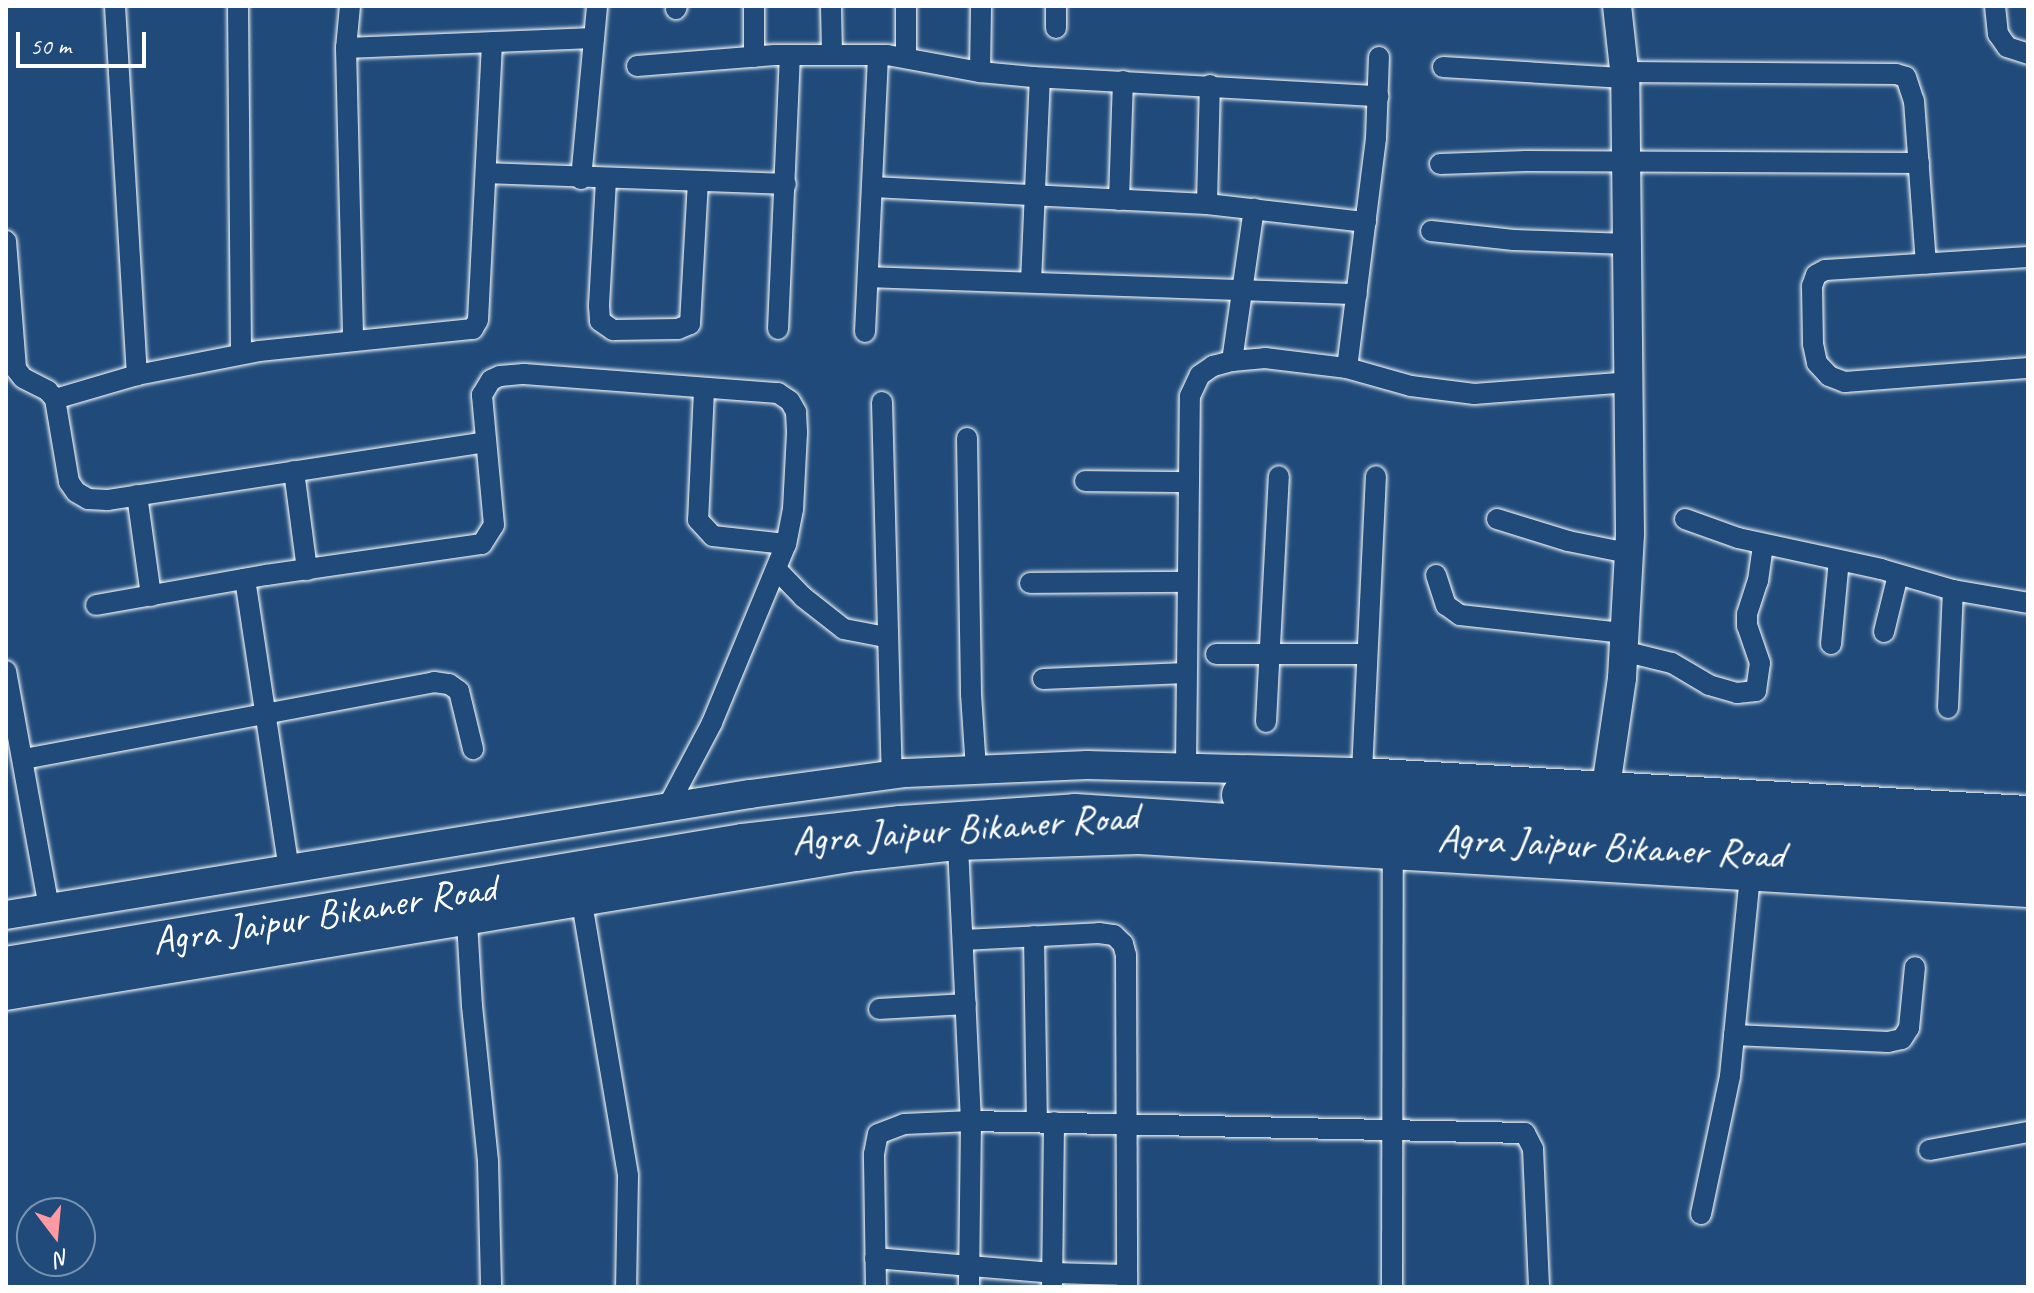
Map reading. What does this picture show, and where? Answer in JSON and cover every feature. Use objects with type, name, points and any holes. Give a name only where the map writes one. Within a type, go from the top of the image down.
[{"type":"highway","name":"Agra Jaipur Bikaner Road","points":[[6,939],[732,820],[957,794],[1080,789],[1160,790],[1602,818],[2028,838]]},
{"type":"highway","name":"Agra Jaipur Bikaner Road","points":[[6,966],[743,843],[901,825],[1075,813],[1455,848],[1602,818],[2028,869]]},
{"type":"street","points":[[115,6],[137,375]]},
{"type":"street","points":[[238,6],[241,354]]},
{"type":"street","points":[[350,6],[346,48],[353,340]]},
{"type":"street","points":[[581,179],[597,6]]},
{"type":"street","points":[[754,6],[754,57]]},
{"type":"street","points":[[831,6],[832,55]]},
{"type":"street","points":[[906,6],[906,57]]},
{"type":"street","points":[[980,72],[981,6]]},
{"type":"street","points":[[1056,6],[1056,28]]},
{"type":"street","points":[[1602,818],[1624,642],[1629,543],[1627,163],[1625,75],[1617,6]]},
{"type":"street","points":[[1995,6],[1998,34],[2007,47],[2028,54]]},
{"type":"street","points":[[346,48],[594,38]]},
{"type":"street","points":[[59,415],[137,375],[241,354],[473,329],[478,320],[492,42]]},
{"type":"street","points":[[778,329],[790,55]]},
{"type":"street","points":[[637,66],[790,55],[878,55],[906,57],[980,72],[1040,78],[1378,96]]},
{"type":"street","points":[[865,332],[878,55]]},
{"type":"street","points":[[1347,368],[1366,222],[1379,57]]},
{"type":"street","points":[[1443,67],[1540,75],[1896,74],[1906,77],[1914,101],[1926,264]]},
{"type":"street","points":[[1031,282],[1040,78]]},
{"type":"street","points":[[1119,200],[1123,81]]},
{"type":"street","points":[[1207,204],[1210,85]]},
{"type":"street","points":[[1440,164],[1526,161],[1919,163]]},
{"type":"street","points":[[487,173],[606,180],[786,184]]},
{"type":"street","points":[[606,180],[599,306],[600,321],[613,330],[678,329],[690,324],[698,182]]},
{"type":"street","points":[[873,187],[1207,204],[1366,222]]},
{"type":"street","points":[[1232,361],[1254,209]]},
{"type":"street","points":[[1431,231],[1514,240],[1628,244]]},
{"type":"street","points":[[6,241],[16,369],[23,378],[48,391],[59,415],[69,482],[76,492],[88,499],[137,495],[486,442]]},
{"type":"street","points":[[2028,257],[1825,270],[1816,275],[1812,286],[1813,344],[1817,363],[1829,376],[1845,382],[2028,368]]},
{"type":"street","points":[[868,277],[1357,294]]},
{"type":"street","points":[[1186,767],[1190,396],[1200,375],[1213,366],[1232,361],[1265,358],[1347,368],[1411,386],[1474,394],[1629,382]]},
{"type":"street","points":[[96,605],[245,579],[482,544],[494,525],[482,395],[491,380],[500,376],[524,374],[704,390],[778,393],[790,401],[796,412],[793,509],[786,544],[712,723],[667,808]]},
{"type":"street","points":[[704,390],[698,520],[713,536],[786,544]]},
{"type":"street","points":[[882,402],[885,637],[892,775]]},
{"type":"street","points":[[967,438],[971,694],[976,770]]},
{"type":"street","points":[[294,471],[307,570]]},
{"type":"street","points":[[1266,722],[1279,476]]},
{"type":"street","points":[[1362,772],[1376,476]]},
{"type":"street","points":[[1085,481],[1188,482]]},
{"type":"street","points":[[137,495],[151,596]]},
{"type":"street","points":[[1497,519],[1568,541],[1629,543]]},
{"type":"street","points":[[1685,519],[1763,544],[1953,590],[2028,603]]},
{"type":"street","points":[[1436,575],[1446,605],[1460,615],[1624,642],[1672,663],[1709,685],[1737,693],[1756,691],[1760,663],[1747,626],[1747,614],[1758,581],[1763,544]]},
{"type":"street","points":[[1831,644],[1839,560]]},
{"type":"street","points":[[777,570],[803,597],[844,629],[885,637]]},
{"type":"street","points":[[1884,632],[1898,575]]},
{"type":"street","points":[[245,579],[289,869]]},
{"type":"street","points":[[1030,583],[1186,582]]},
{"type":"street","points":[[1948,708],[1953,590]]},
{"type":"street","points":[[1216,654],[1367,654]]},
{"type":"street","points":[[6,671],[49,908]]},
{"type":"street","points":[[1043,679],[1186,673]]},
{"type":"street","points":[[24,759],[266,711],[434,682],[449,684],[459,691],[473,749]]},
{"type":"street","points":[[6,915],[667,808],[892,775],[976,770],[1087,765],[1362,772],[1602,818],[2028,810]]},
{"type":"street","points":[[6,996],[856,857],[958,846],[1139,840],[1393,855],[1455,848],[1750,876],[2028,893]]},
{"type":"street","points":[[958,846],[971,1121],[969,1276]]},
{"type":"street","points":[[1392,1287],[1393,855]]},
{"type":"street","points":[[1701,1214],[1730,1076],[1750,876]]},
{"type":"street","points":[[582,903],[628,1176],[626,1287]]},
{"type":"street","points":[[467,922],[488,1161],[491,1287]]},
{"type":"street","points":[[875,1258],[969,1276],[1127,1281],[1126,955],[1123,944],[1114,935],[1099,933],[963,940]]},
{"type":"street","points":[[1034,936],[1052,1280]]},
{"type":"street","points":[[1734,1035],[1888,1042],[1902,1039],[1909,1028],[1915,967]]},
{"type":"street","points":[[879,1009],[966,1004]]},
{"type":"street","points":[[876,1287],[874,1154],[878,1134],[904,1124],[971,1121],[1516,1131],[1530,1137],[1539,1287]]},
{"type":"street","points":[[1929,1150],[2028,1132]]}]
